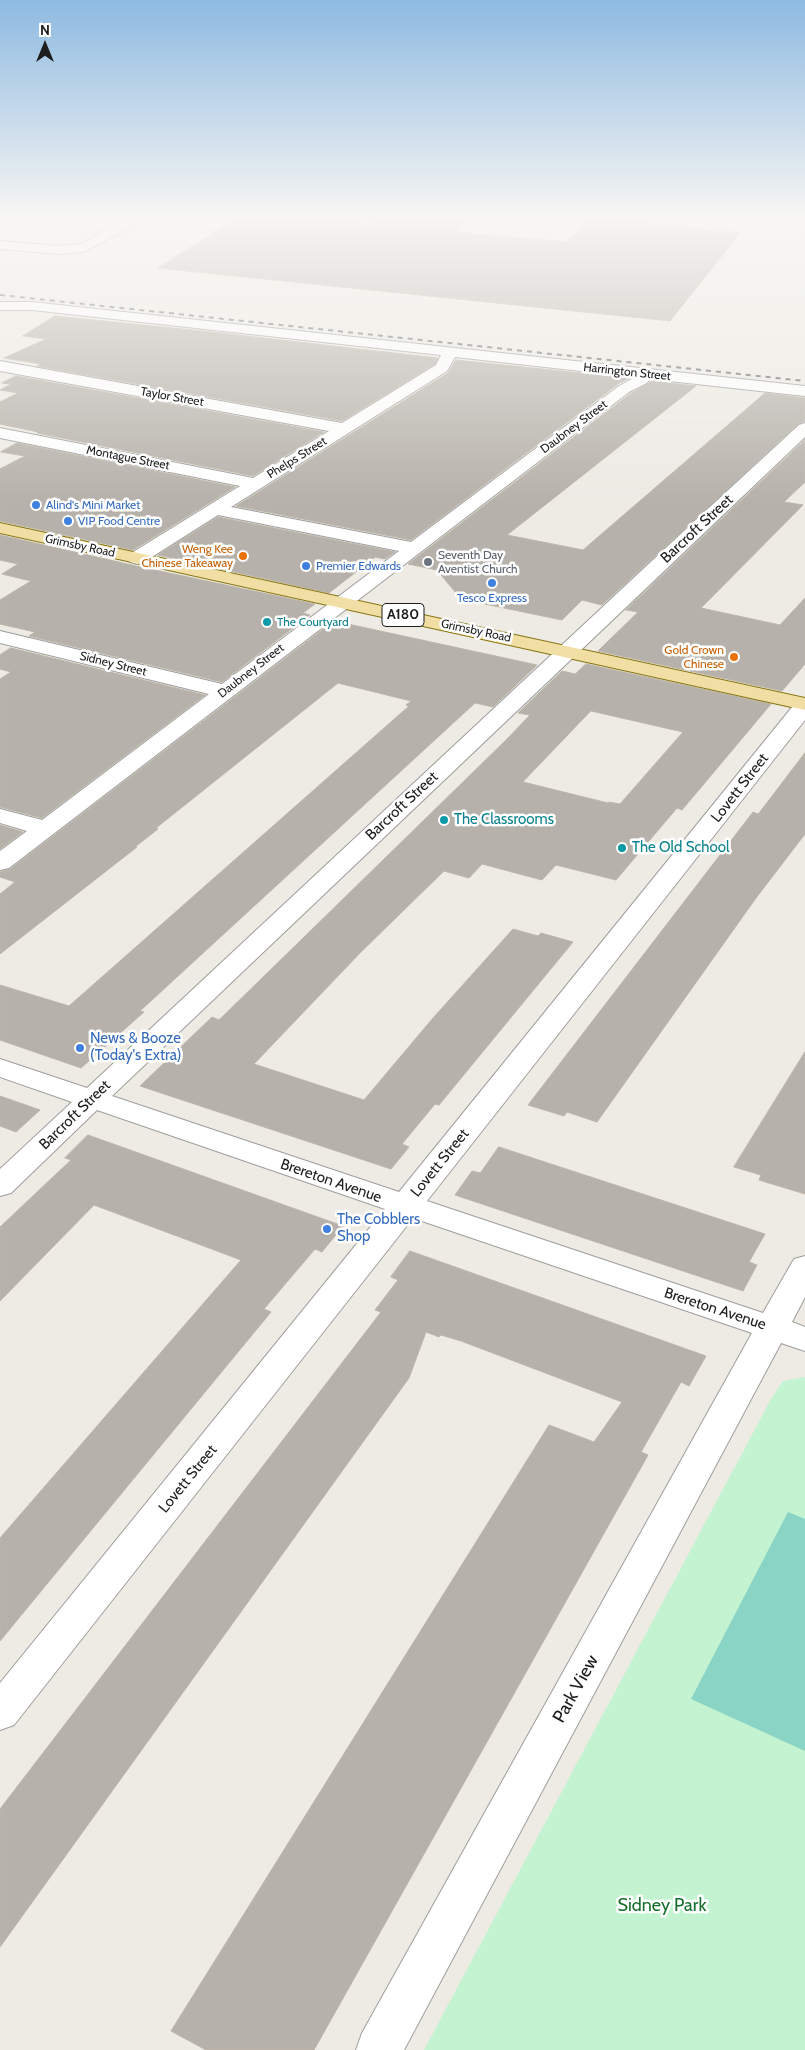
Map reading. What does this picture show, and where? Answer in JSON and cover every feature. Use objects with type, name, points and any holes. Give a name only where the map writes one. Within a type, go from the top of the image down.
[{"type":"main road","name":"Grimsby Road","points":[[0,528],[805,705]]},
{"type":"street","name":"Harrington Street","points":[[74,311],[805,391]]},
{"type":"street","name":"Phelps Street","points":[[137,558],[442,368],[450,352]]},
{"type":"street","name":"Taylor Street","points":[[0,366],[345,429]]},
{"type":"street","name":"Daubney Street","points":[[0,862],[624,389],[640,381],[648,374]]},
{"type":"street","name":"Barcroft Street","points":[[0,1186],[190,1008],[350,854],[568,652],[805,428]]},
{"type":"street","name":"Montague Street","points":[[0,433],[256,484]]},
{"type":"street","points":[[215,509],[413,548]]},
{"type":"street","name":"Sidney Street","points":[[0,637],[225,692]]},
{"type":"street","name":"Lovett Street","points":[[0,1713],[396,1220],[405,1206],[805,705]]},
{"type":"street","points":[[0,816],[44,828]]},
{"type":"street","name":"Brereton Avenue","points":[[0,1068],[93,1098],[405,1206],[789,1333]]},
{"type":"street","name":"Park View","points":[[379,2050],[789,1333],[805,1267]]},
{"type":"green space","name":"Sidney Park","points":[[805,1377],[805,2050],[424,2050],[771,1399],[783,1381]]},
{"type":"shaded area","points":[[788,1512],[805,1519],[805,1751],[691,1699]]},
{"type":"building","points":[[570,311],[678,311],[670,321]]},
{"type":"building","points":[[55,316],[438,358],[435,364],[342,421],[37,366],[41,364],[4,358],[46,339],[23,336]]},
{"type":"building","points":[[456,360],[629,378],[618,384],[411,540],[236,506],[448,373]]},
{"type":"building","points":[[16,376],[324,432],[253,476],[0,424],[0,402],[18,393],[0,390],[11,384],[2,383]]},
{"type":"building","points":[[652,381],[696,386],[507,535],[583,550],[765,393],[805,398],[805,421],[798,424],[602,605],[582,600],[562,620],[461,599],[437,570],[408,564],[630,394]]},
{"type":"building","points":[[805,440],[805,482],[784,502],[803,505],[701,608],[780,625],[805,598],[805,664],[782,691],[598,651],[638,612],[626,610]]},
{"type":"building","points":[[17,443],[235,487],[133,550],[0,521],[0,469],[25,456],[1,452]]},
{"type":"building","points":[[218,517],[395,552],[385,559],[375,557],[329,593],[158,555]]},
{"type":"building","points":[[0,535],[315,604],[303,613],[310,615],[222,682],[29,636],[35,632],[0,624],[0,600],[31,581],[2,574],[18,564],[0,560]]},
{"type":"building","points":[[334,621],[537,665],[493,707],[475,703],[140,1011],[144,1012],[81,1068],[0,1040],[0,985],[69,1006],[409,706],[406,705],[411,701],[338,683],[156,828],[158,829],[135,847],[137,847],[0,954],[0,894],[15,882],[0,877],[0,872],[10,869]]},
{"type":"building","points":[[11,648],[205,695],[42,818],[0,807],[0,679],[11,672],[0,669],[0,655]]},
{"type":"building","points":[[586,664],[771,704],[682,810],[677,808],[616,880],[556,865],[542,880],[482,864],[469,878],[444,871],[360,953],[254,1064],[364,1100],[433,1018],[513,929],[538,936],[541,933],[573,942],[439,1105],[435,1104],[402,1144],[409,1147],[391,1169],[140,1086],[212,1017],[219,1020],[506,740],[530,715],[518,713],[562,671],[575,674]],"holes":[[[591,711],[683,732],[620,804],[608,803],[523,782]]]},
{"type":"building","points":[[805,753],[805,834],[756,898],[597,1122],[567,1112],[564,1116],[528,1105],[753,812],[758,814]]},
{"type":"building","points":[[0,825],[23,832],[0,849]]},
{"type":"building","points":[[805,1052],[805,1194],[759,1180],[761,1175],[734,1167]]},
{"type":"building","points":[[0,1096],[40,1110],[16,1132],[0,1126]]},
{"type":"building","points":[[88,1135],[343,1226],[322,1252],[315,1249],[264,1309],[271,1312],[0,1641],[0,1538],[241,1260],[94,1205],[0,1301],[0,1227],[71,1160],[65,1158]]},
{"type":"building","points":[[499,1147],[765,1234],[749,1262],[757,1265],[743,1291],[455,1195],[472,1171],[480,1173]]},
{"type":"building","points":[[410,1251],[706,1356],[689,1386],[681,1382],[641,1452],[648,1455],[314,2050],[206,2050],[171,2031],[549,1425],[594,1442],[622,1402],[461,1341],[441,1335],[439,1337],[426,1332],[409,1378],[0,1947],[0,1809],[381,1312],[375,1310],[398,1280],[391,1277]]},
{"type":"railway","points":[[147,311],[805,381]]},
{"type":"place","name":"Alind's Mini Market","points":[[36,505]]},
{"type":"place","name":"VIP Food Centre","points":[[68,521]]},
{"type":"place","name":"Weng Kee Chinese Takeaway","points":[[243,556]]},
{"type":"place","name":"Seventh Day Aventist Church","points":[[428,562]]},
{"type":"place","name":"Premier Edwards","points":[[306,566]]},
{"type":"place","name":"Tesco Express","points":[[492,583]]},
{"type":"place","name":"The Courtyard","points":[[267,622]]},
{"type":"place","name":"Gold Crown Chinese","points":[[734,657]]},
{"type":"place","name":"The Classrooms","points":[[444,820]]},
{"type":"place","name":"The Old School","points":[[622,848]]},
{"type":"place","name":"News & Booze (Today's Extra)","points":[[80,1048]]},
{"type":"place","name":"The Cobblers Shop","points":[[327,1229]]}]
